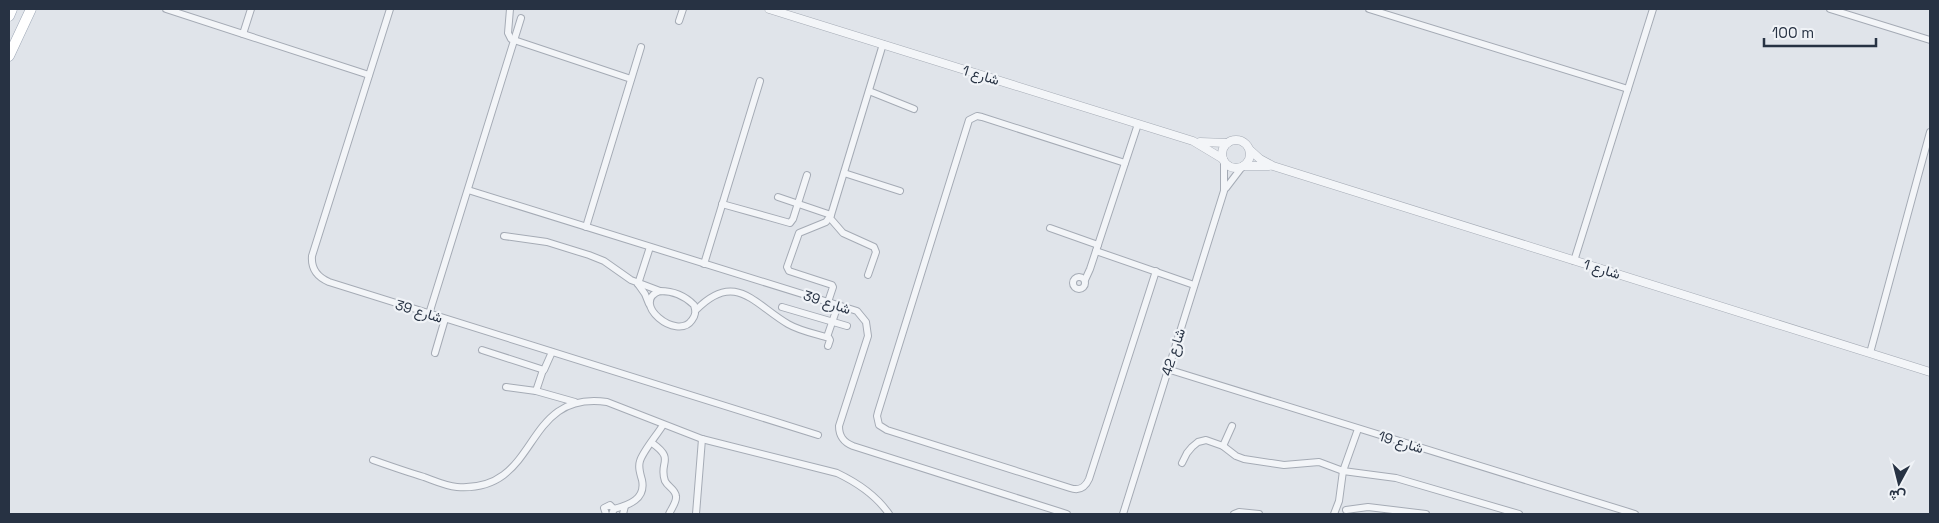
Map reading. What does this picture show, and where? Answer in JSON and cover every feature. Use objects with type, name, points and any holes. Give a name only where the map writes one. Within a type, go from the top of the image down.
[{"type":"main road","points":[[9,16],[12,9]]},
{"type":"main road","points":[[9,56],[31,9]]},
{"type":"street","points":[[166,9],[369,75],[390,9]]},
{"type":"street","points":[[243,34],[251,9]]},
{"type":"street","points":[[510,9],[508,33],[514,41],[631,80]]},
{"type":"street","points":[[679,21],[683,9]]},
{"type":"street","name":"شارع 1","points":[[769,9],[1193,141],[1227,143]]},
{"type":"street","points":[[1369,9],[1628,89]]},
{"type":"street","points":[[1574,261],[1653,9]]},
{"type":"street","points":[[1830,9],[1930,40]]},
{"type":"street","points":[[429,314],[521,18]]},
{"type":"street","points":[[828,302],[832,285],[790,272],[787,267],[799,233],[826,222],[830,217],[883,44]]},
{"type":"street","points":[[586,227],[641,47]]},
{"type":"street","name":"شارع 39","points":[[369,75],[313,252],[313,267],[324,280],[818,435]]},
{"type":"street","points":[[704,264],[760,82]]},
{"type":"street","points":[[869,91],[914,109]]},
{"type":"street","points":[[1125,163],[982,117],[973,117],[969,120],[878,412],[879,425],[887,430],[1070,488],[1080,489],[1084,487],[1089,479],[1156,271]]},
{"type":"street","points":[[1085,280],[1138,124]]},
{"type":"street","points":[[1870,354],[1930,132]]},
{"type":"street","points":[[1239,140],[1245,143],[1250,150],[1250,157],[1243,166],[1230,167],[1223,160],[1223,148],[1227,143],[1239,140]]},
{"type":"street","name":"شارع 1","points":[[1193,141],[1223,160]]},
{"type":"street","name":"شارع 1","points":[[1250,150],[1260,159],[1273,166],[1930,372]]},
{"type":"street","name":"شارع 42","points":[[1223,160],[1224,191]]},
{"type":"street","name":"شارع 1","points":[[1243,166],[1273,166]]},
{"type":"street","name":"شارع 42","points":[[1123,514],[1224,191],[1243,166]]},
{"type":"street","points":[[844,173],[900,191]]},
{"type":"street","points":[[722,204],[788,224],[793,220],[807,175]]},
{"type":"street","name":"شارع 39","points":[[468,190],[857,312],[866,322],[868,328],[866,342],[839,426],[841,437],[844,441],[853,446],[1066,514]]},
{"type":"street","points":[[778,197],[830,217],[843,233],[874,247],[876,252],[868,275]]},
{"type":"street","points":[[1050,228],[1156,271],[1194,284]]},
{"type":"street","points":[[504,236],[547,242],[597,257],[623,276],[638,284],[680,295],[690,302],[696,310]]},
{"type":"street","points":[[638,284],[650,247]]},
{"type":"street","points":[[638,284],[650,306],[660,319],[677,326],[684,326],[691,322],[696,310],[711,296],[730,291],[750,297],[793,326],[827,337],[830,339],[828,346]]},
{"type":"street","points":[[650,306],[652,295],[660,291]]},
{"type":"street","points":[[827,337],[838,305]]},
{"type":"street","points":[[782,307],[847,326]]},
{"type":"street","points":[[435,353],[445,319]]},
{"type":"street","points":[[482,350],[543,370]]},
{"type":"street","points":[[536,391],[552,352]]},
{"type":"street","name":"شارع 19","points":[[1167,369],[1635,514]]},
{"type":"street","points":[[506,387],[536,391],[576,402]]},
{"type":"street","points":[[373,460],[456,487],[492,482],[508,472],[521,459],[551,415],[576,402],[592,400],[607,402],[702,439],[837,473],[855,481],[884,506],[889,514]]},
{"type":"street","points":[[595,514],[605,513],[604,508],[607,505],[612,506],[613,512],[631,504],[640,496],[642,484],[639,472],[640,460],[664,425]]},
{"type":"street","points":[[1223,446],[1232,426]]},
{"type":"street","points":[[1334,514],[1343,471],[1358,428]]},
{"type":"street","points":[[696,514],[702,439]]},
{"type":"street","points":[[1182,463],[1186,453],[1200,441],[1206,440],[1223,446],[1244,459],[1284,465],[1319,462],[1343,471],[1414,482],[1519,514]]},
{"type":"street","points":[[652,444],[660,449],[665,456],[665,482],[676,495],[676,500],[669,514]]},
{"type":"street","points":[[1338,501],[1346,512],[1374,508],[1426,514]]},
{"type":"street","points":[[623,514],[625,506]]},
{"type":"street","points":[[1234,514],[1239,512],[1259,514]]}]
